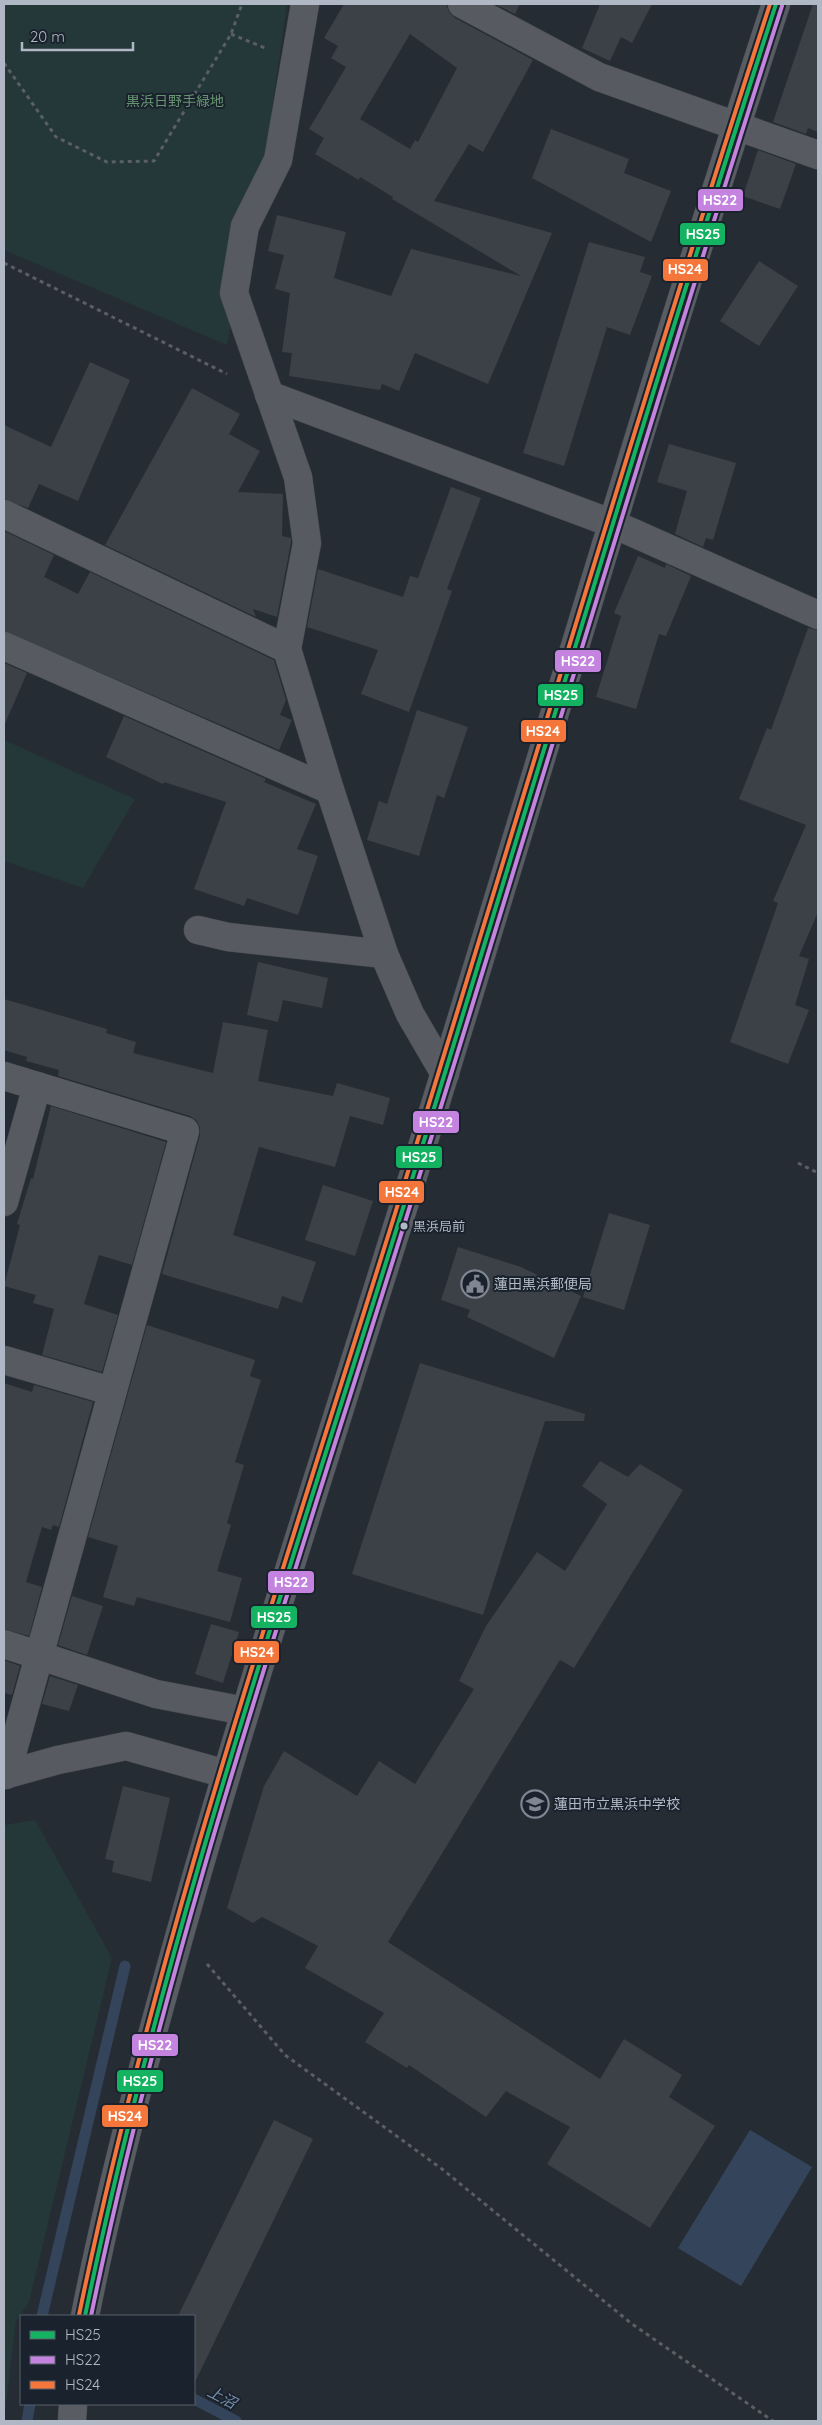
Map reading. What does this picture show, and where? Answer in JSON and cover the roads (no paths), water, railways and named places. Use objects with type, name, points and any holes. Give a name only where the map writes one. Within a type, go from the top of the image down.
[{"type":"main road","points":[[84,2315],[115,2177],[226,1774],[445,1074],[612,523],[736,124],[776,4]]},
{"type":"main road","points":[[72,2421],[73,2405]]},
{"type":"street","points":[[305,4],[278,160],[245,226],[234,293],[298,477],[307,543],[287,649],[330,790],[384,954],[410,1014],[445,1074]]},
{"type":"street","points":[[462,4],[599,77],[736,124],[818,155]]},
{"type":"street","points":[[269,395],[612,523],[818,615]]},
{"type":"street","points":[[4,514],[287,649]]},
{"type":"street","points":[[4,646],[330,790]]},
{"type":"street","points":[[198,930],[228,938],[384,954]]},
{"type":"street","points":[[4,1076],[185,1131],[111,1392],[40,1656],[5,1775]]},
{"type":"street","points":[[4,1202],[37,1086]]},
{"type":"street","points":[[4,1360],[111,1392]]},
{"type":"street","points":[[4,1644],[156,1694],[245,1711]]},
{"type":"street","points":[[5,1775],[58,1760],[126,1746],[226,1774]]},
{"type":"water","points":[[750,2130],[812,2167],[741,2286],[678,2248]]},
{"type":"waterway","points":[[42,2315],[125,1966]]},
{"type":"waterway","name":"上沼","points":[[195,2400],[236,2421]]},
{"type":"waterway","points":[[27,2421],[30,2405]]},
{"type":"place","name":"黒浜局前","points":[[404,1226]]},
{"type":"place","name":"蓮田黒浜郵便局","points":[[475,1284]]},
{"type":"place","name":"蓮田市立黒浜中学校","points":[[535,1804]]},
{"type":"park label","name":"黒浜日野手緑地","points":[[175,101]]}]
